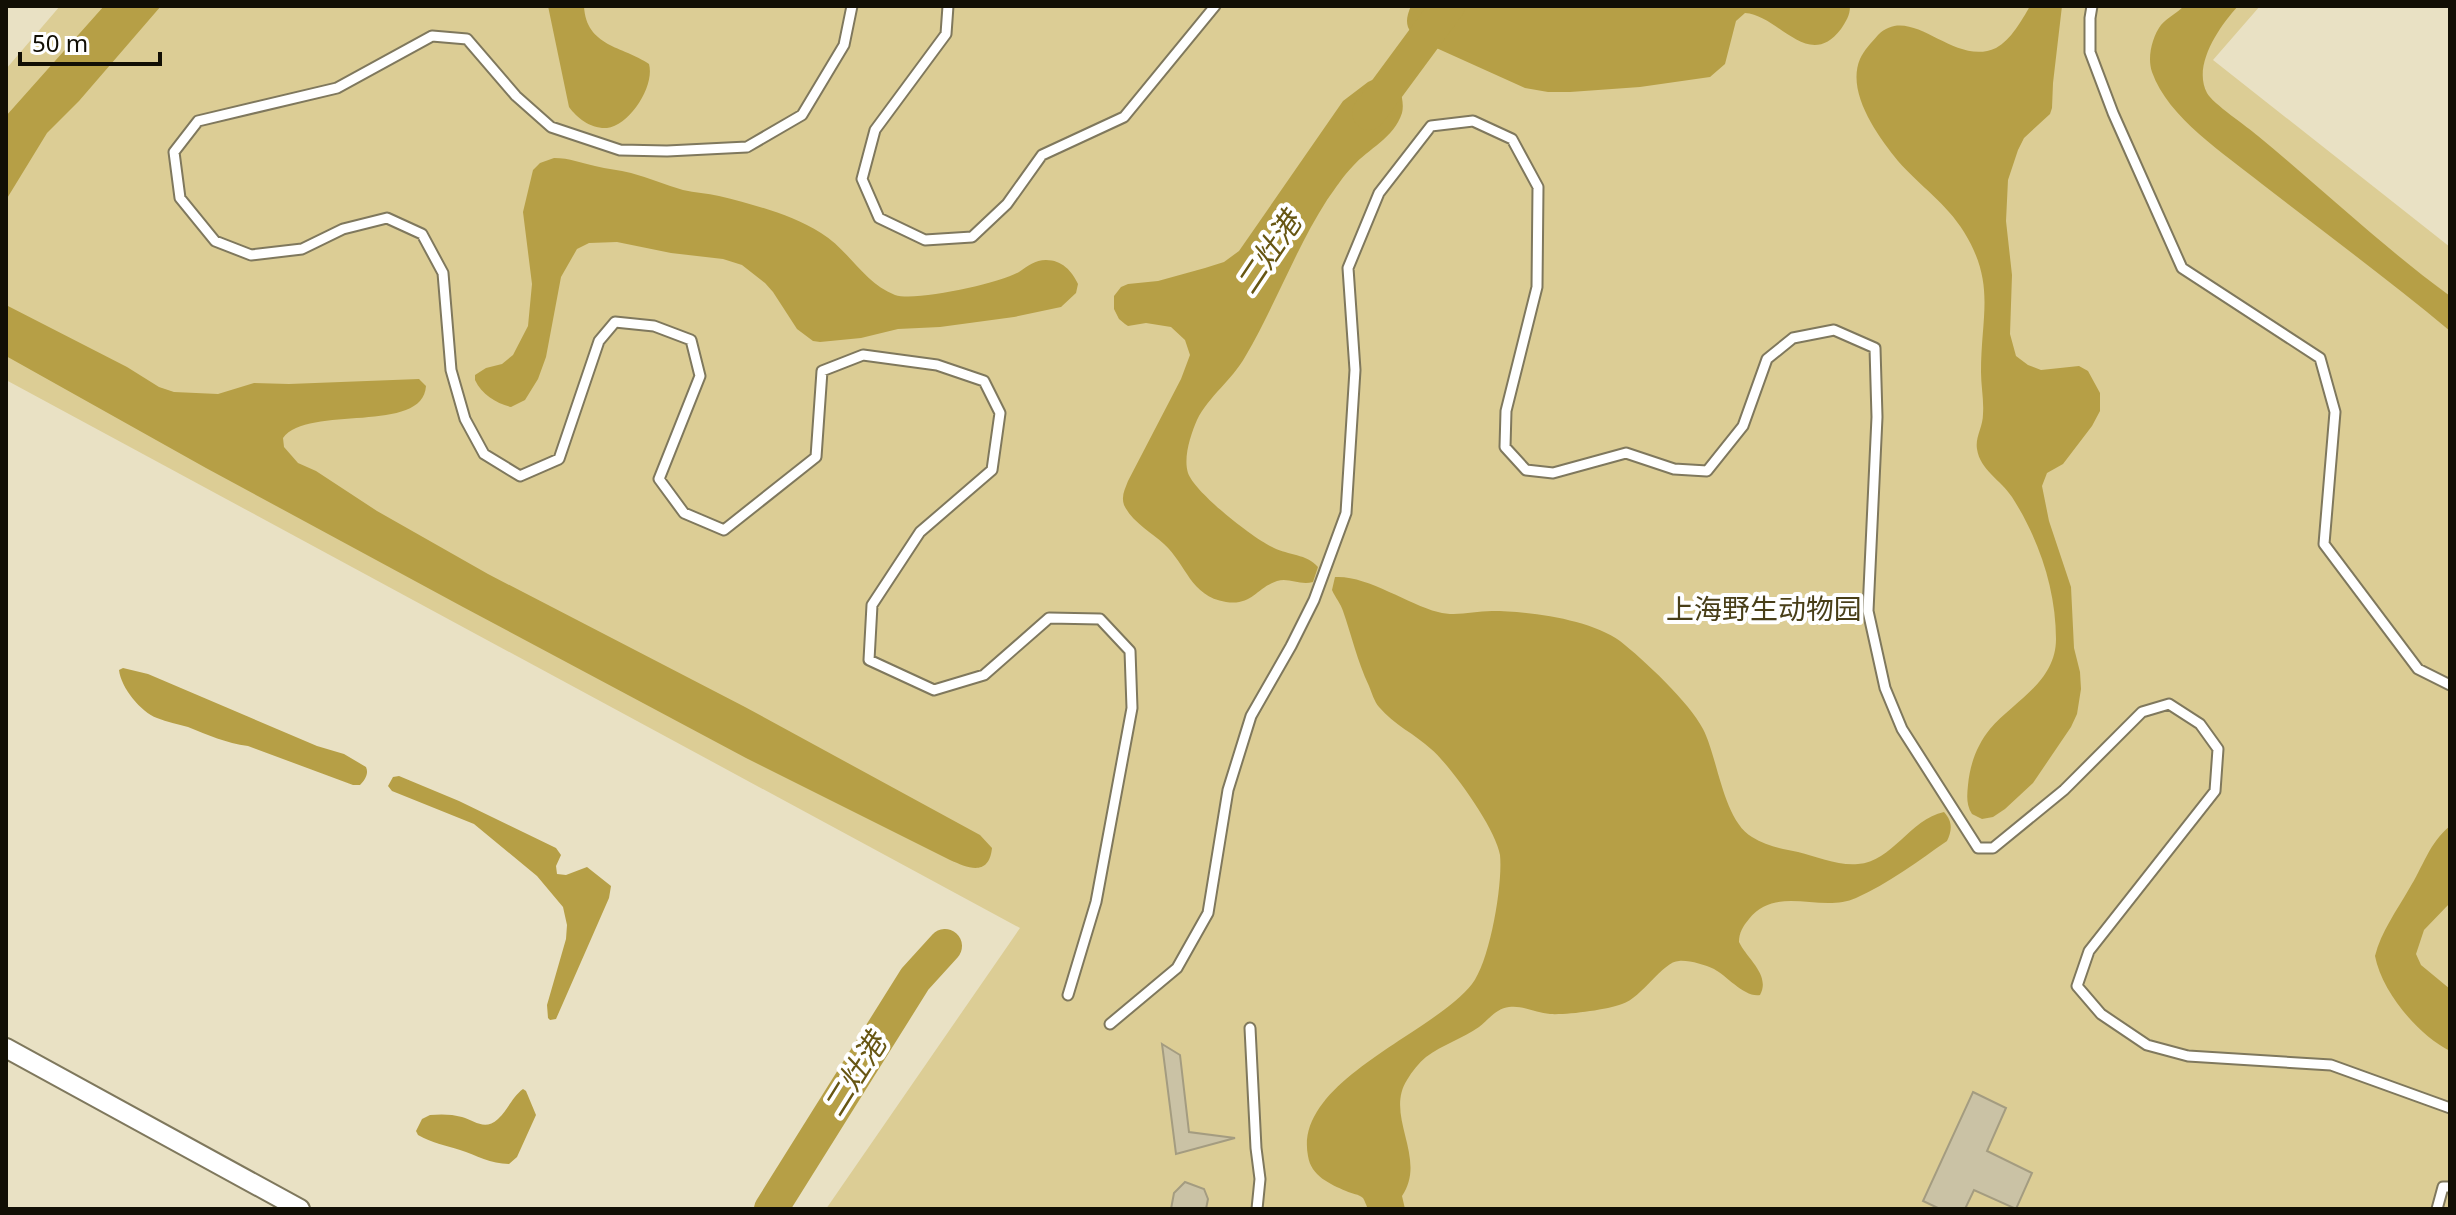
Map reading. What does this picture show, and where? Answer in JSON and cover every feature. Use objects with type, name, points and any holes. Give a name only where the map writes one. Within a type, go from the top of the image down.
[{"type":"street","points":[[6,1048],[300,1209]]},
{"type":"lane","points":[[852,6],[844,45],[802,115],[747,147],[620,150],[551,127],[516,96],[467,39],[432,36],[337,88],[198,121],[174,152],[180,198],[215,241],[251,255],[302,249],[343,229],[387,218],[422,234],[443,273],[451,370],[465,419],[484,454],[520,476],[559,459],[599,341],[615,322],[654,326],[691,340],[700,376],[659,479],[684,513],[724,530],[816,457],[822,371],[863,355],[937,365],[984,381],[1000,413],[992,470],[920,532],[872,605],[869,660],[934,690],[984,675],[1049,618],[1100,619],[1130,651],[1132,708],[1096,902],[1068,995]]},
{"type":"lane","points":[[948,6],[946,34],[875,130],[862,179],[879,218],[925,240],[972,237],[1007,204],[1042,155],[1124,117],[1215,6]]},
{"type":"lane","points":[[2092,6],[2090,52],[2113,113],[2182,268],[2320,358],[2335,412],[2324,544],[2418,669],[2450,685]]},
{"type":"lane","points":[[1110,1024],[1177,968],[1208,913],[1228,790],[1251,716],[1314,600],[1346,513],[1355,370],[1348,268],[1379,193],[1431,126],[1473,121],[1512,139],[1538,187],[1537,287],[1506,411],[1505,447],[1526,470],[1553,473],[1626,453],[1674,469],[1707,471],[1743,426],[1767,359],[1793,338],[1834,330],[1875,348],[1877,417],[1868,611],[1885,688],[1902,729],[1978,848],[1993,848],[2064,790],[2142,712],[2169,704],[2200,724],[2218,749],[2215,791],[2089,951],[2077,986],[2101,1014],[2147,1045],[2188,1056],[2331,1065],[2450,1108]]},
{"type":"lane","points":[[1250,1028],[1260,1179],[1257,1209]]},
{"type":"lane","points":[[2437,1209],[2443,1187],[2450,1187]]},
{"type":"green space","name":"上海野生动物园","points":[[60,6],[2260,6],[2213,60],[2450,247],[2450,1209],[826,1209],[1020,928],[6,380],[6,69]]},
{"type":"water","points":[[104,6],[161,6],[79,101],[47,133],[6,200],[6,116]]},
{"type":"water","points":[[548,6],[584,6],[586,20],[599,38],[649,64],[648,83],[639,103],[616,125],[601,128],[590,125],[569,107]]},
{"type":"water","points":[[1411,6],[1850,6],[1841,29],[1829,41],[1817,45],[1793,38],[1770,22],[1745,13],[1736,21],[1725,64],[1710,77],[1640,87],[1548,92],[1525,88],[1423,42],[1408,27]]},
{"type":"water","points":[[2030,6],[2062,6],[2052,108],[2050,114],[2024,138],[2008,180],[2006,221],[2012,275],[2010,334],[2016,356],[2028,365],[2041,370],[2079,366],[2088,371],[2100,393],[2100,411],[2063,464],[2047,473],[2042,486],[2049,521],[2071,587],[2074,648],[2081,689],[2077,714],[2033,783],[2005,809],[1993,817],[1982,819],[1972,814],[1968,804],[1972,762],[1990,729],[2032,690],[2049,667],[2056,639],[2053,602],[2038,547],[2022,513],[1986,469],[1977,449],[1983,414],[1984,300],[1980,268],[1974,251],[1949,212],[1898,161],[1881,139],[1860,99],[1857,72],[1866,49],[1878,35],[1891,27],[1905,26],[1964,50],[1980,52],[1996,48],[2007,40]]},
{"type":"water","points":[[2184,6],[2238,6],[2216,35],[2205,58],[2203,82],[2207,93],[2450,296],[2450,331],[2215,148],[2171,105],[2152,72],[2150,54],[2161,25]]},
{"type":"water","points":[[1392,73],[1403,103],[1398,122],[1349,170],[1327,200],[1245,357],[1197,420],[1187,453],[1188,473],[1202,492],[1226,515],[1265,543],[1314,563],[1318,567],[1313,582],[1277,581],[1248,599],[1235,603],[1214,599],[1197,587],[1172,552],[1137,522],[1124,505],[1123,496],[1128,481],[1181,379],[1190,355],[1185,340],[1171,327],[1125,324],[1114,309],[1114,296],[1128,284],[1158,281],[1205,268],[1224,262],[1239,251],[1343,101],[1368,82]]},
{"type":"water","points":[[554,158],[631,173],[683,190],[719,196],[785,215],[831,240],[874,283],[895,295],[921,296],[977,286],[1046,260],[1062,264],[1069,271],[1078,284],[1076,293],[1061,307],[1014,317],[898,329],[861,338],[820,342],[813,341],[797,329],[773,292],[742,265],[723,259],[617,242],[589,243],[577,249],[561,277],[546,357],[538,379],[525,400],[511,407],[486,394],[475,380],[475,375],[502,364],[513,355],[528,326],[532,284],[523,212],[533,170],[540,163]]},
{"type":"water","points":[[6,305],[127,367],[159,387],[174,392],[218,394],[254,383],[419,379],[426,386],[420,401],[406,410],[315,422],[296,428],[283,438],[284,447],[298,463],[488,574],[745,707],[980,835],[992,848],[987,863],[977,868],[950,860],[746,758],[206,468],[6,356]]},
{"type":"water","points":[[1335,577],[1360,580],[1438,612],[1492,611],[1540,615],[1592,627],[1620,641],[1665,682],[1697,718],[1734,817],[1742,829],[1763,843],[1836,862],[1858,864],[1881,856],[1921,823],[1944,812],[1951,826],[1947,841],[1891,879],[1856,898],[1828,903],[1786,901],[1760,909],[1745,924],[1739,942],[1760,974],[1763,988],[1760,995],[1742,990],[1714,969],[1679,961],[1666,967],[1637,995],[1622,1004],[1557,1014],[1519,1007],[1505,1008],[1473,1031],[1432,1053],[1413,1070],[1401,1094],[1402,1123],[1411,1167],[1409,1182],[1402,1196],[1405,1209],[1368,1209],[1364,1199],[1328,1182],[1313,1169],[1308,1156],[1309,1129],[1322,1105],[1343,1082],[1453,1003],[1472,984],[1484,958],[1494,922],[1500,855],[1482,815],[1450,769],[1431,749],[1391,719],[1376,702],[1342,608],[1332,590]]},
{"type":"water","points":[[123,668],[148,674],[317,746],[344,754],[366,767],[366,777],[360,785],[353,785],[248,746],[157,718],[128,692],[119,670]]},
{"type":"water","points":[[399,776],[556,848],[561,855],[556,866],[557,874],[566,875],[587,867],[611,886],[609,898],[556,1019],[548,1018],[547,1005],[566,939],[563,907],[537,876],[474,824],[392,791],[388,786],[393,777]]},
{"type":"water","points":[[2450,826],[2450,903],[2424,930],[2416,954],[2421,965],[2450,989],[2450,1051],[2426,1034],[2403,1011],[2385,984],[2375,956],[2385,930],[2431,848]]},
{"type":"water","points":[[523,1089],[536,1115],[517,1157],[509,1164],[490,1161],[433,1142],[416,1131],[422,1119],[430,1115],[454,1115],[480,1124],[493,1123]]},
{"type":"building","points":[[1162,1044],[1180,1055],[1189,1132],[1235,1138],[1176,1154]]},
{"type":"building","points":[[1973,1092],[2006,1108],[1987,1151],[2032,1173],[2016,1209],[1974,1190],[1965,1209],[1940,1209],[1923,1201]]},
{"type":"building","points":[[1185,1182],[1204,1189],[1208,1199],[1206,1209],[1171,1209],[1174,1193]]},
{"type":"waterway","name":"二灶港","points":[[1369,113],[1448,6]]},
{"type":"waterway","name":"二灶港","points":[[771,1209],[915,979],[945,946]]}]
